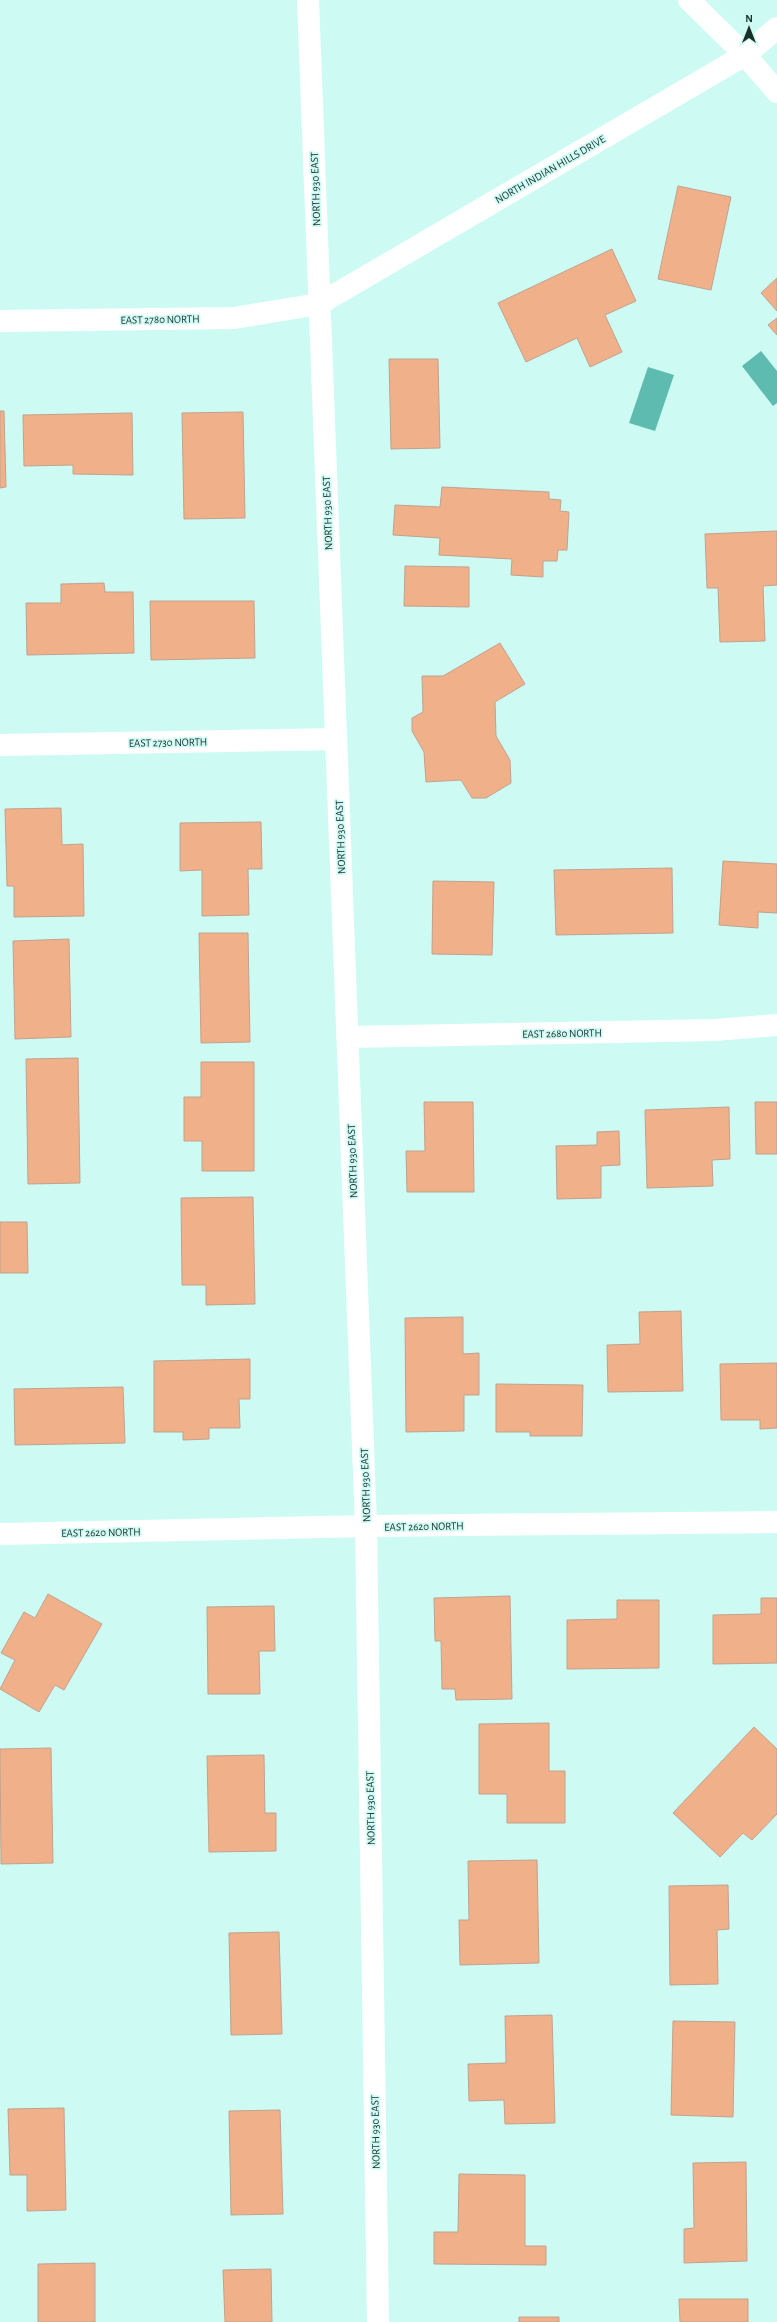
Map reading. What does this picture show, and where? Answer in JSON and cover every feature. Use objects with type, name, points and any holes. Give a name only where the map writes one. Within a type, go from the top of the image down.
[{"type":"street","name":"NORTH 930 EAST","points":[[308,0],[366,1526],[378,2322]]},
{"type":"street","points":[[689,0],[745,55],[777,92]]},
{"type":"street","name":"NORTH INDIAN HILLS DRIVE","points":[[319,304],[745,55],[777,28]]},
{"type":"street","name":"EAST 2780 NORTH","points":[[0,321],[234,318],[319,304]]},
{"type":"street","name":"EAST 2730 NORTH","points":[[0,745],[336,739]]},
{"type":"street","name":"EAST 2680 NORTH","points":[[347,1037],[715,1030],[777,1025]]},
{"type":"street","name":"EAST 2620 NORTH","points":[[0,1534],[366,1526],[777,1522]]},
{"type":"water","points":[[761,351],[777,371],[777,403],[773,406],[742,366]]},
{"type":"water","points":[[648,367],[674,375],[655,431],[629,423]]},
{"type":"building","points":[[678,186],[731,197],[711,290],[658,279]]},
{"type":"building","points":[[612,249],[636,301],[605,315],[622,352],[590,367],[577,338],[526,362],[498,303]]},
{"type":"building","points":[[777,278],[777,311],[761,293]]},
{"type":"building","points":[[777,318],[777,335],[768,325]]},
{"type":"building","points":[[389,359],[438,359],[440,448],[391,449]]},
{"type":"building","points":[[0,411],[4,411],[6,487],[0,488]]},
{"type":"building","points":[[243,412],[245,518],[184,519],[182,413]]},
{"type":"building","points":[[132,413],[133,475],[73,474],[73,465],[24,466],[23,415]]},
{"type":"building","points":[[442,487],[549,492],[549,499],[561,500],[560,511],[569,512],[567,550],[558,550],[557,561],[543,561],[543,577],[511,575],[512,559],[439,555],[440,538],[393,535],[395,505],[440,507]]},
{"type":"building","points":[[777,531],[777,585],[763,586],[765,641],[720,642],[718,588],[707,588],[705,534]]},
{"type":"building","points":[[405,566],[469,567],[469,607],[404,606]]},
{"type":"building","points":[[104,583],[105,592],[133,592],[134,653],[27,655],[26,603],[61,603],[61,584]]},
{"type":"building","points":[[150,601],[254,601],[255,658],[151,660]]},
{"type":"building","points":[[500,643],[525,684],[495,702],[496,736],[510,760],[511,783],[486,798],[472,798],[461,780],[426,782],[424,752],[412,731],[412,718],[423,712],[422,676],[443,676]]},
{"type":"building","points":[[61,808],[62,845],[83,844],[84,916],[14,917],[14,886],[7,886],[5,809]]},
{"type":"building","points":[[261,822],[262,869],[248,869],[249,915],[202,916],[202,870],[180,871],[180,823]]},
{"type":"building","points":[[723,861],[777,864],[777,913],[758,912],[758,928],[719,925]]},
{"type":"building","points":[[672,868],[673,933],[556,935],[554,870]]},
{"type":"building","points":[[433,881],[494,882],[492,955],[432,954]]},
{"type":"building","points":[[199,933],[248,933],[250,1042],[201,1043]]},
{"type":"building","points":[[69,939],[71,1037],[15,1039],[13,941]]},
{"type":"building","points":[[78,1058],[80,1183],[28,1184],[26,1059]]},
{"type":"building","points":[[201,1062],[254,1062],[254,1171],[202,1171],[202,1141],[184,1141],[184,1097],[201,1097]]},
{"type":"building","points":[[424,1102],[473,1102],[474,1192],[407,1192],[406,1151],[425,1151]]},
{"type":"building","points":[[755,1102],[777,1102],[777,1154],[756,1154]]},
{"type":"building","points":[[729,1107],[730,1159],[712,1160],[713,1186],[647,1188],[645,1110]]},
{"type":"building","points":[[619,1131],[620,1165],[601,1166],[601,1198],[557,1199],[556,1146],[597,1145],[597,1132]]},
{"type":"building","points":[[253,1197],[255,1304],[206,1305],[206,1285],[182,1285],[181,1198]]},
{"type":"building","points":[[0,1222],[27,1222],[28,1273],[0,1273]]},
{"type":"building","points":[[681,1311],[683,1391],[608,1392],[607,1345],[640,1344],[639,1312]]},
{"type":"building","points":[[463,1317],[463,1354],[479,1353],[479,1395],[464,1395],[464,1431],[406,1432],[405,1318]]},
{"type":"building","points":[[250,1359],[250,1399],[239,1399],[240,1428],[209,1428],[209,1439],[183,1440],[183,1432],[154,1432],[154,1361]]},
{"type":"building","points":[[777,1363],[777,1428],[760,1429],[760,1420],[721,1420],[720,1364]]},
{"type":"building","points":[[496,1384],[583,1385],[582,1436],[530,1436],[530,1432],[496,1432]]},
{"type":"building","points":[[123,1387],[125,1443],[15,1445],[14,1389]]},
{"type":"building","points":[[48,1594],[102,1624],[64,1690],[55,1685],[39,1712],[0,1689],[15,1660],[1,1653],[24,1612],[35,1618]]},
{"type":"building","points":[[510,1596],[512,1699],[456,1700],[455,1689],[442,1689],[441,1641],[435,1641],[434,1598]]},
{"type":"building","points":[[761,1598],[777,1598],[777,1663],[713,1664],[713,1615],[761,1614]]},
{"type":"building","points":[[617,1600],[659,1600],[659,1668],[567,1669],[567,1620],[617,1619]]},
{"type":"building","points":[[274,1606],[275,1651],[259,1651],[260,1694],[208,1694],[207,1607]]},
{"type":"building","points":[[549,1723],[549,1771],[565,1771],[565,1823],[507,1823],[507,1794],[479,1794],[479,1724]]},
{"type":"building","points":[[754,1727],[777,1749],[777,1814],[752,1840],[743,1833],[720,1857],[673,1813]]},
{"type":"building","points":[[51,1748],[53,1863],[1,1864],[0,1749]]},
{"type":"building","points":[[264,1755],[265,1813],[276,1813],[276,1851],[209,1852],[207,1756]]},
{"type":"building","points":[[537,1860],[539,1963],[460,1965],[459,1920],[469,1920],[468,1861]]},
{"type":"building","points":[[728,1885],[729,1929],[717,1930],[718,1984],[670,1985],[669,1886]]},
{"type":"building","points":[[279,1932],[282,2034],[231,2035],[229,1933]]},
{"type":"building","points":[[552,2015],[555,2123],[505,2124],[504,2100],[469,2101],[468,2064],[506,2063],[505,2016]]},
{"type":"building","points":[[673,2021],[735,2022],[733,2117],[671,2115]]},
{"type":"building","points":[[64,2108],[66,2210],[27,2211],[27,2175],[10,2175],[8,2109]]},
{"type":"building","points":[[280,2110],[283,2214],[231,2215],[229,2111]]},
{"type":"building","points":[[746,2162],[747,2261],[684,2263],[684,2229],[694,2228],[693,2163]]},
{"type":"building","points":[[459,2174],[525,2175],[525,2246],[546,2246],[546,2265],[434,2264],[434,2232],[458,2232]]},
{"type":"building","points":[[95,2263],[95,2322],[38,2322],[38,2264]]},
{"type":"building","points":[[271,2269],[272,2322],[225,2322],[223,2270]]},
{"type":"building","points":[[679,2299],[748,2299],[748,2322],[680,2322]]},
{"type":"building","points":[[519,2317],[559,2317],[559,2322],[519,2322]]}]
